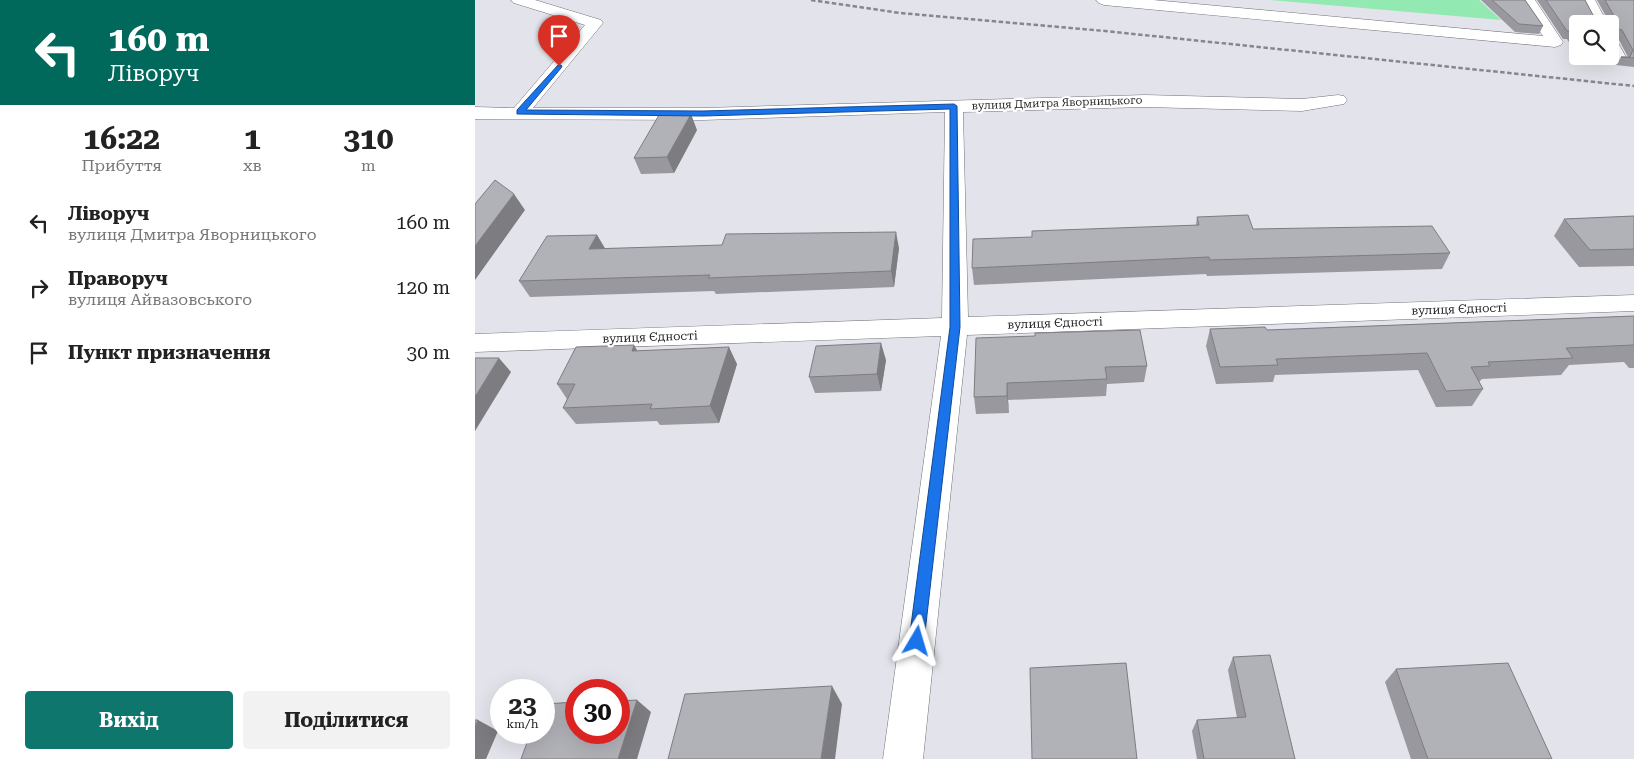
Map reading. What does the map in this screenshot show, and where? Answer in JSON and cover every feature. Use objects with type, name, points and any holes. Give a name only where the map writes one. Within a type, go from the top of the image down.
[{"type":"street","points":[[519,0],[595,23],[520,112]]},
{"type":"street","points":[[1104,0],[1555,42],[1527,0]]},
{"type":"street","points":[[1587,0],[1595,15]]},
{"type":"street","name":"вулиця Дмитра Яворницького","points":[[475,113],[703,114],[1145,100],[1302,105],[1339,100]]},
{"type":"street","points":[[903,759],[955,327],[954,106]]},
{"type":"street","name":"вулиця Єдності","points":[[475,343],[1634,304]]},
{"type":"green space","points":[[1270,0],[1479,0],[1501,20]]},
{"type":"building","points":[[1492,0],[1525,0],[1543,26],[1519,24]]},
{"type":"building","points":[[1546,0],[1585,0],[1593,15],[1569,15],[1569,31],[1567,31]]},
{"type":"building","points":[[1605,0],[1634,0],[1634,58],[1621,57],[1630,57],[1633,50],[1622,30],[1619,29],[1619,15],[1613,15]]},
{"type":"building","points":[[691,114],[667,157],[634,158],[659,115]]},
{"type":"building","points":[[495,180],[514,194],[475,246],[475,204]]},
{"type":"building","points":[[1248,215],[1253,229],[1432,226],[1450,253],[1210,260],[1209,257],[972,268],[973,239],[1032,237],[1032,231],[1199,225],[1197,217]]},
{"type":"building","points":[[1634,216],[1634,249],[1590,250],[1564,219]]},
{"type":"building","points":[[896,232],[891,271],[708,278],[710,275],[519,281],[547,236],[597,235],[589,249],[722,245],[726,234]]},
{"type":"building","points":[[1634,316],[1634,345],[1566,348],[1573,358],[1488,362],[1490,366],[1471,367],[1483,389],[1446,391],[1427,353],[1276,359],[1278,365],[1220,367],[1210,329],[1265,327],[1267,330]]},
{"type":"building","points":[[1140,330],[1147,366],[1105,367],[1107,379],[1007,383],[1007,396],[974,397],[976,338],[1035,336],[1035,333]]},
{"type":"building","points":[[881,343],[877,374],[809,377],[816,346]]},
{"type":"building","points":[[634,345],[632,351],[729,347],[710,406],[650,409],[652,404],[563,408],[575,384],[557,384],[576,347]]},
{"type":"building","points":[[475,358],[499,358],[475,397]]},
{"type":"building","points":[[1270,655],[1295,759],[1204,759],[1197,720],[1246,717],[1233,657]]},
{"type":"building","points":[[1126,663],[1137,759],[1032,759],[1030,668]]},
{"type":"building","points":[[1508,663],[1552,759],[1428,759],[1396,669]]},
{"type":"building","points":[[832,686],[821,759],[668,759],[685,694]]},
{"type":"building","points":[[630,700],[637,700],[630,722]]},
{"type":"building","points":[[555,703],[565,703],[565,744],[623,744],[618,759],[521,759],[527,744],[555,744]]},
{"type":"railway","points":[[811,0],[900,13],[1105,31],[1634,86]]},
{"type":"route","points":[[559,66],[520,112],[703,114],[954,106],[955,327],[917,641]]}]
